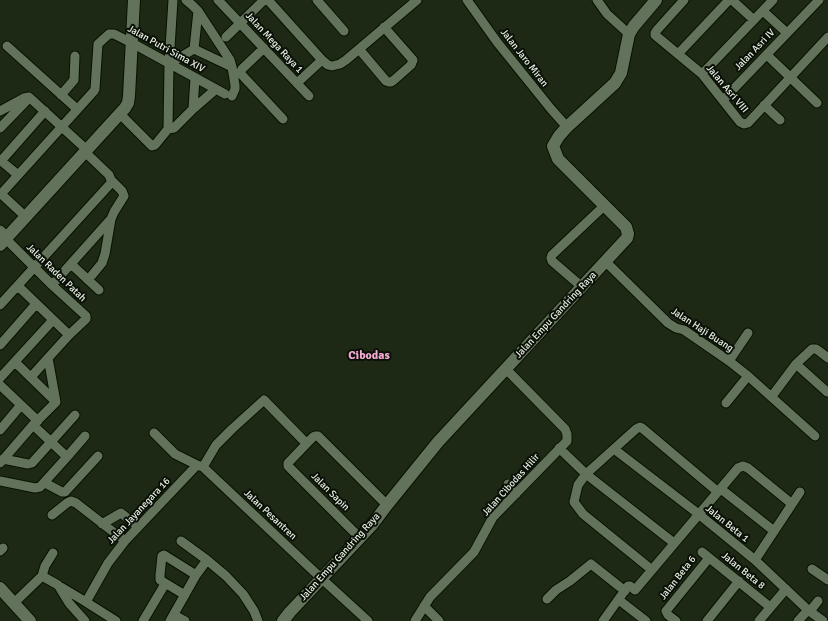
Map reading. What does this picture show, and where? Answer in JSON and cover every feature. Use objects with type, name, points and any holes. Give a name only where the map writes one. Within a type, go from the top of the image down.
[{"type":"street","points":[[5,239],[120,114],[128,103],[134,0]]},
{"type":"street","points":[[168,129],[172,0]]},
{"type":"street","points":[[186,0],[198,11],[230,60],[232,67]]},
{"type":"street","name":"Jalan Mega Raya 1","points":[[218,0],[308,96]]},
{"type":"street","points":[[226,37],[264,0]]},
{"type":"street","points":[[268,0],[322,60],[328,65],[335,66],[340,64],[359,49],[417,0]]},
{"type":"street","points":[[318,0],[344,31]]},
{"type":"street","name":"Jalan Jaro Miran","points":[[467,0],[502,48],[567,127]]},
{"type":"street","points":[[597,0],[607,14],[629,34]]},
{"type":"street","name":"Jalan Empu Gandring Raya","points":[[283,621],[372,525],[438,442],[627,238],[628,231],[626,227],[558,159],[553,146],[567,127],[615,83],[621,73],[629,34],[656,0]]},
{"type":"street","name":"Jalan Asri VIII","points":[[684,0],[657,30],[655,33],[657,36],[702,74],[740,122],[744,124],[748,123],[764,105]]},
{"type":"street","points":[[678,54],[730,0],[754,20]]},
{"type":"street","points":[[702,74],[772,0]]},
{"type":"street","name":"Jalan Asri IV","points":[[723,100],[819,0]]},
{"type":"street","points":[[194,49],[198,11]]},
{"type":"street","points":[[763,11],[787,33]]},
{"type":"street","points":[[359,49],[386,81],[391,82],[394,80],[411,65],[412,60],[384,27]]},
{"type":"street","name":"Jalan Putri Sima XIV","points":[[0,194],[96,89],[98,45],[99,42],[109,34],[111,33],[132,43],[228,95],[235,89],[232,67]]},
{"type":"street","points":[[780,120],[764,105],[828,37]]},
{"type":"street","points":[[7,46],[77,110]]},
{"type":"street","points":[[264,48],[240,71],[241,74],[283,120]]},
{"type":"street","points":[[169,64],[194,49]]},
{"type":"street","points":[[194,49],[232,67]]},
{"type":"street","points":[[767,55],[817,103]]},
{"type":"street","points":[[61,96],[74,80],[74,56]]},
{"type":"street","name":"Jalan Mega Raya 1","points":[[297,83],[322,60]]},
{"type":"street","points":[[193,110],[195,78]]},
{"type":"street","points":[[120,114],[152,146],[168,129],[174,128],[216,89]]},
{"type":"street","points":[[0,111],[27,98]]},
{"type":"street","points":[[27,98],[45,111],[86,151],[109,175],[111,180],[122,191],[124,196],[111,219],[102,263],[88,280]]},
{"type":"street","points":[[0,128],[27,98]]},
{"type":"street","points":[[18,176],[1,160],[45,111]]},
{"type":"street","points":[[0,305],[110,184],[111,180]]},
{"type":"street","points":[[0,194],[26,217]]},
{"type":"street","points":[[582,287],[552,261],[551,258],[552,255],[604,206]]},
{"type":"street","points":[[52,286],[111,219]]},
{"type":"street","name":"Jalan Raden Patah","points":[[5,239],[52,286],[86,316],[86,319],[69,335]]},
{"type":"street","name":"Jalan Haji Buang","points":[[606,262],[668,323],[676,328],[684,330],[729,361],[772,396],[815,436]]},
{"type":"street","points":[[71,264],[99,290]]},
{"type":"street","points":[[18,286],[69,335],[31,377]]},
{"type":"street","points":[[0,345],[36,304]]},
{"type":"street","points":[[0,378],[52,320]]},
{"type":"street","points":[[729,361],[748,333]]},
{"type":"street","points":[[772,396],[796,364],[812,349],[819,350],[828,358]]},
{"type":"street","points":[[48,358],[56,402]]},
{"type":"street","points":[[15,362],[56,402]]},
{"type":"street","points":[[796,364],[827,392]]},
{"type":"street","name":"Jalan Cibodas Hilir","points":[[415,621],[430,597],[474,552],[493,517],[567,441],[565,429],[506,369]]},
{"type":"street","points":[[726,403],[748,376]]},
{"type":"street","points":[[2,390],[21,405],[51,442],[67,457]]},
{"type":"street","name":"Jalan Jayanegara 16","points":[[86,602],[108,563],[124,541],[200,466],[216,445],[264,400],[306,443]]},
{"type":"street","points":[[2,461],[56,402]]},
{"type":"street","points":[[0,430],[21,405]]},
{"type":"street","points":[[2,461],[32,463],[75,415]]},
{"type":"street","points":[[652,570],[583,514],[574,502],[578,485],[586,474],[639,427],[774,531]]},
{"type":"street","name":"Jalan Pesantren","points":[[154,433],[175,454],[200,466],[322,579]]},
{"type":"street","points":[[306,443],[316,435],[320,437],[387,505]]},
{"type":"street","points":[[0,481],[37,488],[40,487],[85,436]]},
{"type":"street","name":"Jalan Sapin","points":[[306,443],[289,462],[288,466],[360,538]]},
{"type":"street","points":[[559,448],[586,474],[674,543]]},
{"type":"street","name":"Jalan Beta 1","points":[[614,449],[755,560],[823,621]]},
{"type":"street","points":[[44,483],[62,492],[66,492],[98,456]]},
{"type":"street","points":[[603,621],[629,586],[635,590],[738,468],[743,466],[748,468],[792,504]]},
{"type":"street","points":[[508,484],[516,494]]},
{"type":"street","points":[[755,560],[800,492]]},
{"type":"street","points":[[52,515],[71,501],[76,503],[124,541]]},
{"type":"street","points":[[102,524],[121,513],[138,527]]},
{"type":"street","points":[[180,541],[207,560],[226,576],[243,594],[254,611],[258,621]]},
{"type":"street","points":[[14,603],[42,576],[45,566],[53,553]]},
{"type":"street","points":[[185,595],[160,580],[162,556],[163,555],[196,575]]},
{"type":"street","name":"Jalan Beta 8","points":[[706,555],[770,607]]},
{"type":"street","name":"Jalan Beta 6","points":[[676,621],[666,612],[706,555]]},
{"type":"street","points":[[185,621],[172,618],[196,575],[207,560]]},
{"type":"street","points":[[546,599],[591,564],[625,591]]},
{"type":"street","points":[[812,569],[828,580]]},
{"type":"street","points":[[42,576],[116,621]]},
{"type":"street","points":[[322,579],[368,621]]},
{"type":"street","points":[[707,621],[739,582]]},
{"type":"street","points":[[143,621],[165,584]]},
{"type":"street","points":[[58,585],[69,603],[86,621]]},
{"type":"street","points":[[0,588],[30,621]]},
{"type":"street","points":[[759,621],[770,607],[788,591]]},
{"type":"street","points":[[619,600],[646,621]]},
{"type":"street","points":[[798,621],[818,601]]},
{"type":"street","points":[[424,606],[439,621]]},
{"type":"district","name":"Cibodas","points":[[369,356]]}]
